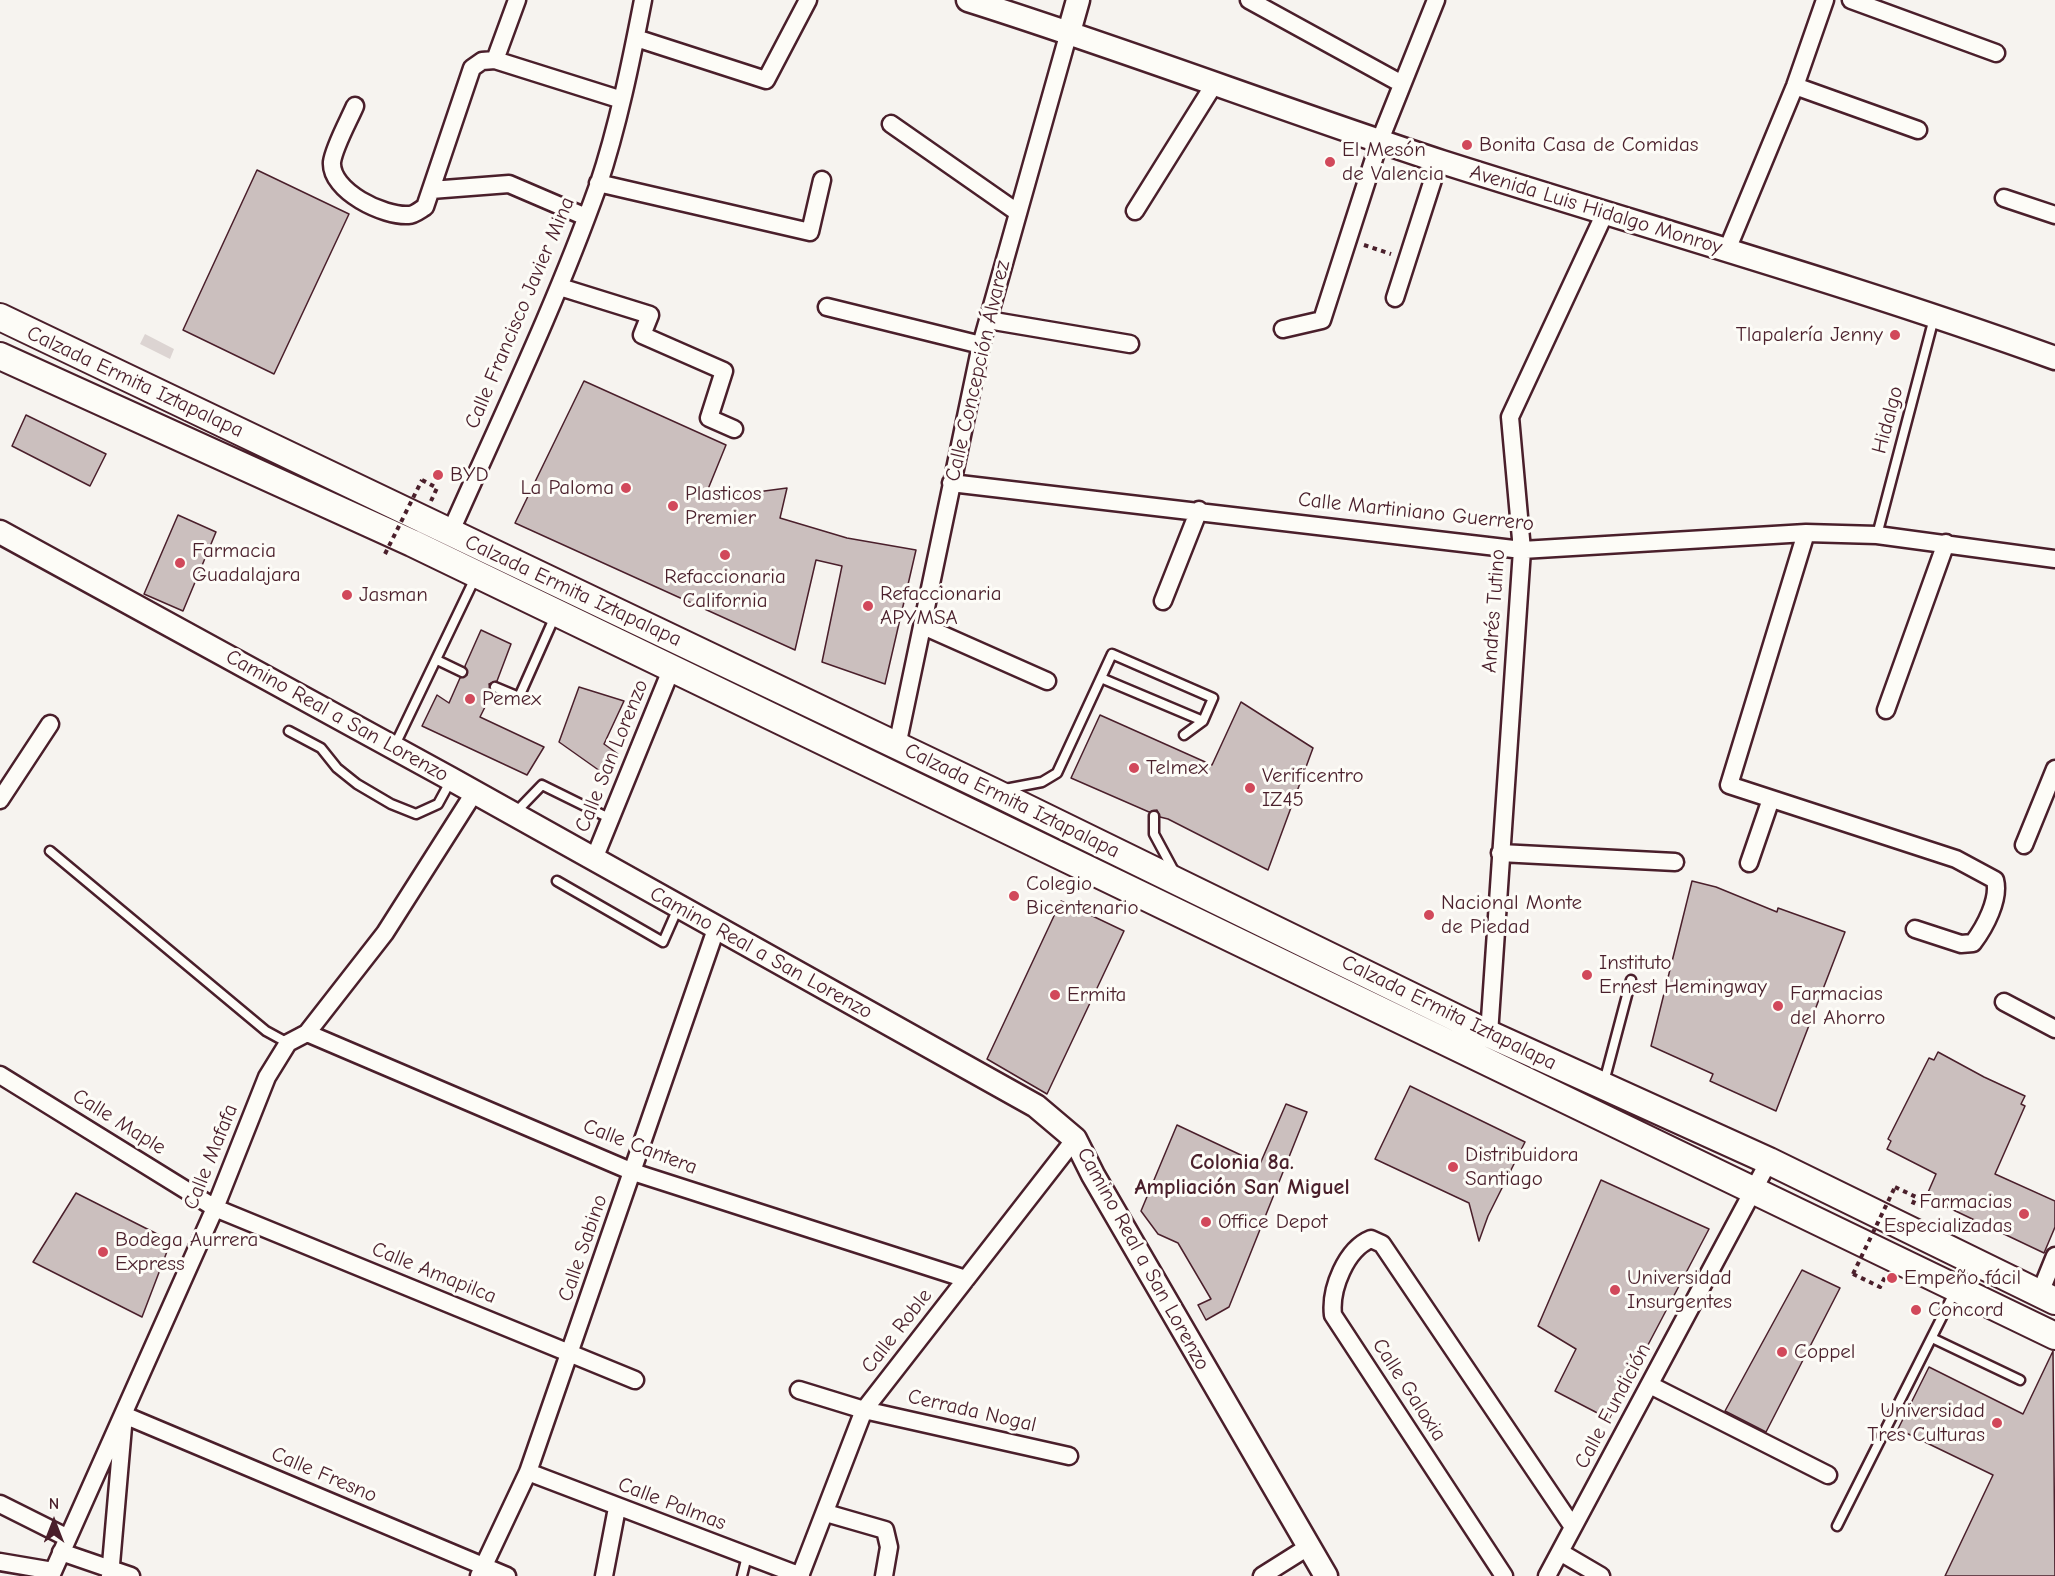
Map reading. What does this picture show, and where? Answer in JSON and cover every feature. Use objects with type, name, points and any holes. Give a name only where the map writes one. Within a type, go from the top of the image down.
[{"type":"main road","name":"Avenida Luis Hidalgo Monroy","points":[[968,0],[1069,32],[1439,161],[1935,315],[2055,358]]},
{"type":"main road","name":"Calle Concepción Álvarez","points":[[1069,32],[1077,0]]},
{"type":"main road","name":"Calzada Ermita Iztapalapa","points":[[0,317],[1179,881],[1489,1034],[1769,1161],[2047,1297]]},
{"type":"main road","name":"Calzada Ermita Iztapalapa","points":[[0,356],[477,574],[671,670],[2055,1336]]},
{"type":"main road","name":"Camino Real a San Lorenzo","points":[[0,532],[474,793],[515,813],[716,929],[1036,1106],[1075,1139],[1093,1175],[1326,1576]]},
{"type":"street","points":[[495,60],[517,0]]},
{"type":"street","name":"Calle Francisco Javier Mina","points":[[450,533],[560,287],[586,217],[622,100],[643,0]]},
{"type":"street","points":[[636,38],[766,80],[808,0]]},
{"type":"street","points":[[1249,0],[1402,84]]},
{"type":"street","points":[[1283,329],[1322,320],[1380,140],[1436,0]]},
{"type":"street","points":[[1727,250],[1795,86],[1825,0]]},
{"type":"street","points":[[1851,0],[1996,53]]},
{"type":"street","name":"Calle Concepción Álvarez","points":[[897,746],[981,345],[1069,32]]},
{"type":"street","points":[[355,106],[332,162],[337,182],[349,194],[388,212],[411,216],[425,207],[472,68],[482,60],[495,60],[622,100]]},
{"type":"street","points":[[1135,212],[1215,83]]},
{"type":"street","points":[[1795,86],[1918,130]]},
{"type":"street","points":[[891,124],[1017,212]]},
{"type":"street","points":[[1395,298],[1439,161]]},
{"type":"street","points":[[598,183],[810,232],[822,180]]},
{"type":"street","points":[[431,190],[509,184],[586,217]]},
{"type":"street","points":[[2004,198],[2055,215]]},
{"type":"street","name":"Andrés Tutino","points":[[1489,1034],[1522,550],[1510,417],[1605,213]]},
{"type":"street","points":[[560,287],[650,315],[642,335],[724,371],[709,418],[734,429]]},
{"type":"street","points":[[827,308],[981,345]]},
{"type":"street","points":[[988,320],[1130,344]]},
{"type":"street","name":"Calle Martiniano Guerrero","points":[[951,483],[1199,510],[1522,550],[1806,533],[1877,535],[2055,559]]},
{"type":"street","points":[[1163,601],[1199,510]]},
{"type":"street","points":[[1806,533],[1729,785],[1956,860],[1995,880],[1998,890],[1981,933],[1973,943],[1961,944],[1915,929]]},
{"type":"street","points":[[1886,710],[1946,543]]},
{"type":"street","points":[[923,626],[1047,681]]},
{"type":"street","name":"Calle San Lorenzo","points":[[594,860],[671,670]]},
{"type":"street","points":[[0,800],[50,724]]},
{"type":"street","points":[[2024,845],[2055,769]]},
{"type":"street","points":[[288,1043],[307,1033],[385,933],[474,793]]},
{"type":"street","points":[[1749,863],[1771,799]]},
{"type":"street","points":[[1500,853],[1675,862]]},
{"type":"street","name":"Calle Sabino","points":[[481,1571],[528,1472],[716,929]]},
{"type":"street","points":[[2004,1002],[2055,1029]]},
{"type":"street","name":"Calle Cantera","points":[[307,1033],[633,1172],[966,1279]]},
{"type":"street","name":"Calle Mafafa","points":[[52,1574],[215,1208],[267,1077],[288,1043]]},
{"type":"street","name":"Calle Maple","points":[[0,1075],[215,1208]]},
{"type":"street","name":"Calle Roble","points":[[801,1576],[864,1410],[1075,1139]]},
{"type":"street","name":"Calle Fundición","points":[[1547,1576],[1769,1161]]},
{"type":"street","name":"Calle Amapilca","points":[[215,1208],[635,1380]]},
{"type":"street","name":"Calle Galaxia","points":[[1504,1576],[1333,1315],[1332,1301],[1338,1278],[1361,1243],[1371,1239],[1382,1244],[1573,1527]]},
{"type":"street","points":[[2047,1297],[2055,1256]]},
{"type":"street","points":[[1650,1385],[1828,1475]]},
{"type":"street","name":"Cerrada Nogal","points":[[799,1390],[864,1410],[1069,1456]]},
{"type":"street","points":[[110,1572],[124,1415]]},
{"type":"street","name":"Calle Fresno","points":[[124,1415],[481,1571],[507,1576]]},
{"type":"street","name":"Calle Palmas","points":[[528,1472],[617,1508],[801,1576]]},
{"type":"street","points":[[0,1504],[110,1572],[131,1576]]},
{"type":"street","points":[[604,1576],[617,1508]]},
{"type":"street","points":[[825,1513],[885,1530],[889,1547],[884,1576]]},
{"type":"street","points":[[1262,1576],[1308,1547]]},
{"type":"street","points":[[1560,1551],[1601,1576]]},
{"type":"street","points":[[0,1562],[52,1574]]},
{"type":"lane","name":"Hidalgo","points":[[1877,535],[1935,315]]},
{"type":"lane","points":[[394,747],[477,574]]},
{"type":"lane","points":[[495,687],[519,697],[557,613]]},
{"type":"lane","points":[[992,791],[1042,782],[1057,773],[1112,654],[1213,698],[1203,721],[1184,735]]},
{"type":"lane","points":[[437,660],[462,672]]},
{"type":"lane","points":[[1101,678],[1203,721]]},
{"type":"lane","points":[[289,731],[321,748],[337,768],[357,784],[391,804],[416,813],[438,804],[452,779]]},
{"type":"lane","points":[[515,813],[542,785],[611,819]]},
{"type":"lane","points":[[1154,816],[1154,834],[1179,881]]},
{"type":"lane","points":[[50,851],[266,1031],[288,1043]]},
{"type":"lane","points":[[557,881],[663,942],[678,907]]},
{"type":"lane","points":[[1603,1085],[1631,980]]},
{"type":"lane","points":[[1837,1526],[1956,1288]]},
{"type":"lane","points":[[1932,1338],[2020,1380]]},
{"type":"lane","points":[[742,1576],[747,1556]]},
{"type":"path","points":[[1346,240],[1407,259]]},
{"type":"path","points":[[385,554],[422,480],[437,488]]},
{"type":"path","points":[[1880,1287],[1853,1274],[1895,1187],[1916,1197]]},
{"type":"shaded area","points":[[145,334],[174,349],[170,359],[140,344]]},
{"type":"building","points":[[257,170],[349,214],[274,374],[183,330]]},
{"type":"building","points":[[584,381],[726,445],[704,499],[787,488],[780,518],[847,538],[916,550],[885,684],[822,662],[842,566],[816,560],[795,650],[515,523]]},
{"type":"building","points":[[26,415],[106,454],[90,486],[12,446]]},
{"type":"building","name":"Farmacia Guadalajara","points":[[178,515],[216,532],[183,611],[144,594]]},
{"type":"building","name":"Pemex","points":[[481,630],[511,644],[497,681],[489,684],[492,693],[480,717],[544,747],[527,775],[422,726],[437,695],[449,703],[460,678],[467,675],[465,666]]},
{"type":"building","points":[[579,687],[624,701],[604,744],[618,754],[607,776],[559,742]]},
{"type":"building","points":[[1241,702],[1313,748],[1268,870],[1160,817],[1157,810],[1149,812],[1071,778],[1100,715],[1212,765]]},
{"type":"building","points":[[1692,881],[1716,887],[1777,912],[1778,908],[1845,932],[1776,1111],[1710,1081],[1713,1074],[1651,1046]]},
{"type":"building","name":"Ermita","points":[[1061,901],[1124,931],[1047,1094],[987,1059]]},
{"type":"building","points":[[1938,1052],[2025,1096],[2021,1104],[2025,1106],[1995,1174],[2055,1201],[2055,1227],[2044,1253],[1926,1197],[1936,1174],[1887,1149],[1891,1141],[1888,1139],[1929,1058],[1934,1060]]},
{"type":"building","name":"Distribuidora Santiago","points":[[1410,1086],[1525,1142],[1488,1216],[1479,1241],[1469,1203],[1375,1159]]},
{"type":"building","name":"Office Depot","points":[[1286,1104],[1307,1112],[1229,1307],[1206,1320],[1198,1305],[1211,1299],[1178,1243],[1158,1234],[1141,1211],[1177,1125],[1260,1164]]},
{"type":"building","name":"Universidad Insurgentes","points":[[1601,1180],[1709,1229],[1609,1419],[1555,1391],[1576,1349],[1538,1326]]},
{"type":"building","name":"Bodega Aurrera Express","points":[[76,1193],[171,1241],[142,1317],[33,1262]]},
{"type":"building","name":"Coppel","points":[[1802,1270],[1840,1288],[1766,1432],[1725,1411]]},
{"type":"building","points":[[2053,1351],[2055,1576],[1945,1576],[1993,1475],[1898,1429],[1929,1367],[2023,1414]]},
{"type":"place","name":"Bonita Casa de Comidas","points":[[1467,145]]},
{"type":"place","name":"El Mesón de Valencia","points":[[1330,162]]},
{"type":"place","name":"Tlapalería Jenny","points":[[1895,335]]},
{"type":"place","name":"BYD","points":[[438,475]]},
{"type":"place","name":"La Paloma","points":[[626,488]]},
{"type":"place","name":"Plasticos Premier","points":[[673,506]]},
{"type":"place","name":"Refaccionaria California","points":[[725,555]]},
{"type":"place","name":"Farmacia Guadalajara","points":[[180,563]]},
{"type":"place","name":"Jasman","points":[[347,595]]},
{"type":"place","name":"Refaccionaria APYMSA","points":[[868,606]]},
{"type":"place","name":"Pemex","points":[[470,699]]},
{"type":"place","name":"Telmex","points":[[1134,768]]},
{"type":"place","name":"Verificentro IZ45","points":[[1250,788]]},
{"type":"place","name":"Colegio Bicentenario","points":[[1014,896]]},
{"type":"place","name":"Nacional Monte de Piedad","points":[[1429,915]]},
{"type":"place","name":"Instituto Ernest Hemingway","points":[[1587,975]]},
{"type":"place","name":"Ermita","points":[[1055,995]]},
{"type":"place","name":"Farmacias del Ahorro","points":[[1778,1006]]},
{"type":"place","name":"Distribuidora Santiago","points":[[1453,1167]]},
{"type":"place","name":"Farmacias Especializadas","points":[[2024,1214]]},
{"type":"place","name":"Office Depot","points":[[1206,1222]]},
{"type":"place","name":"Bodega Aurrera Express","points":[[103,1252]]},
{"type":"place","name":"Empeño fácil","points":[[1892,1278]]},
{"type":"place","name":"Universidad Insurgentes","points":[[1615,1290]]},
{"type":"place","name":"Concord","points":[[1916,1310]]},
{"type":"place","name":"Coppel","points":[[1782,1352]]},
{"type":"place","name":"Universidad Tres Culturas","points":[[1997,1423]]},
{"type":"district","name":"Colonia 8a. Ampliación San Miguel","points":[[1242,1176]]}]
